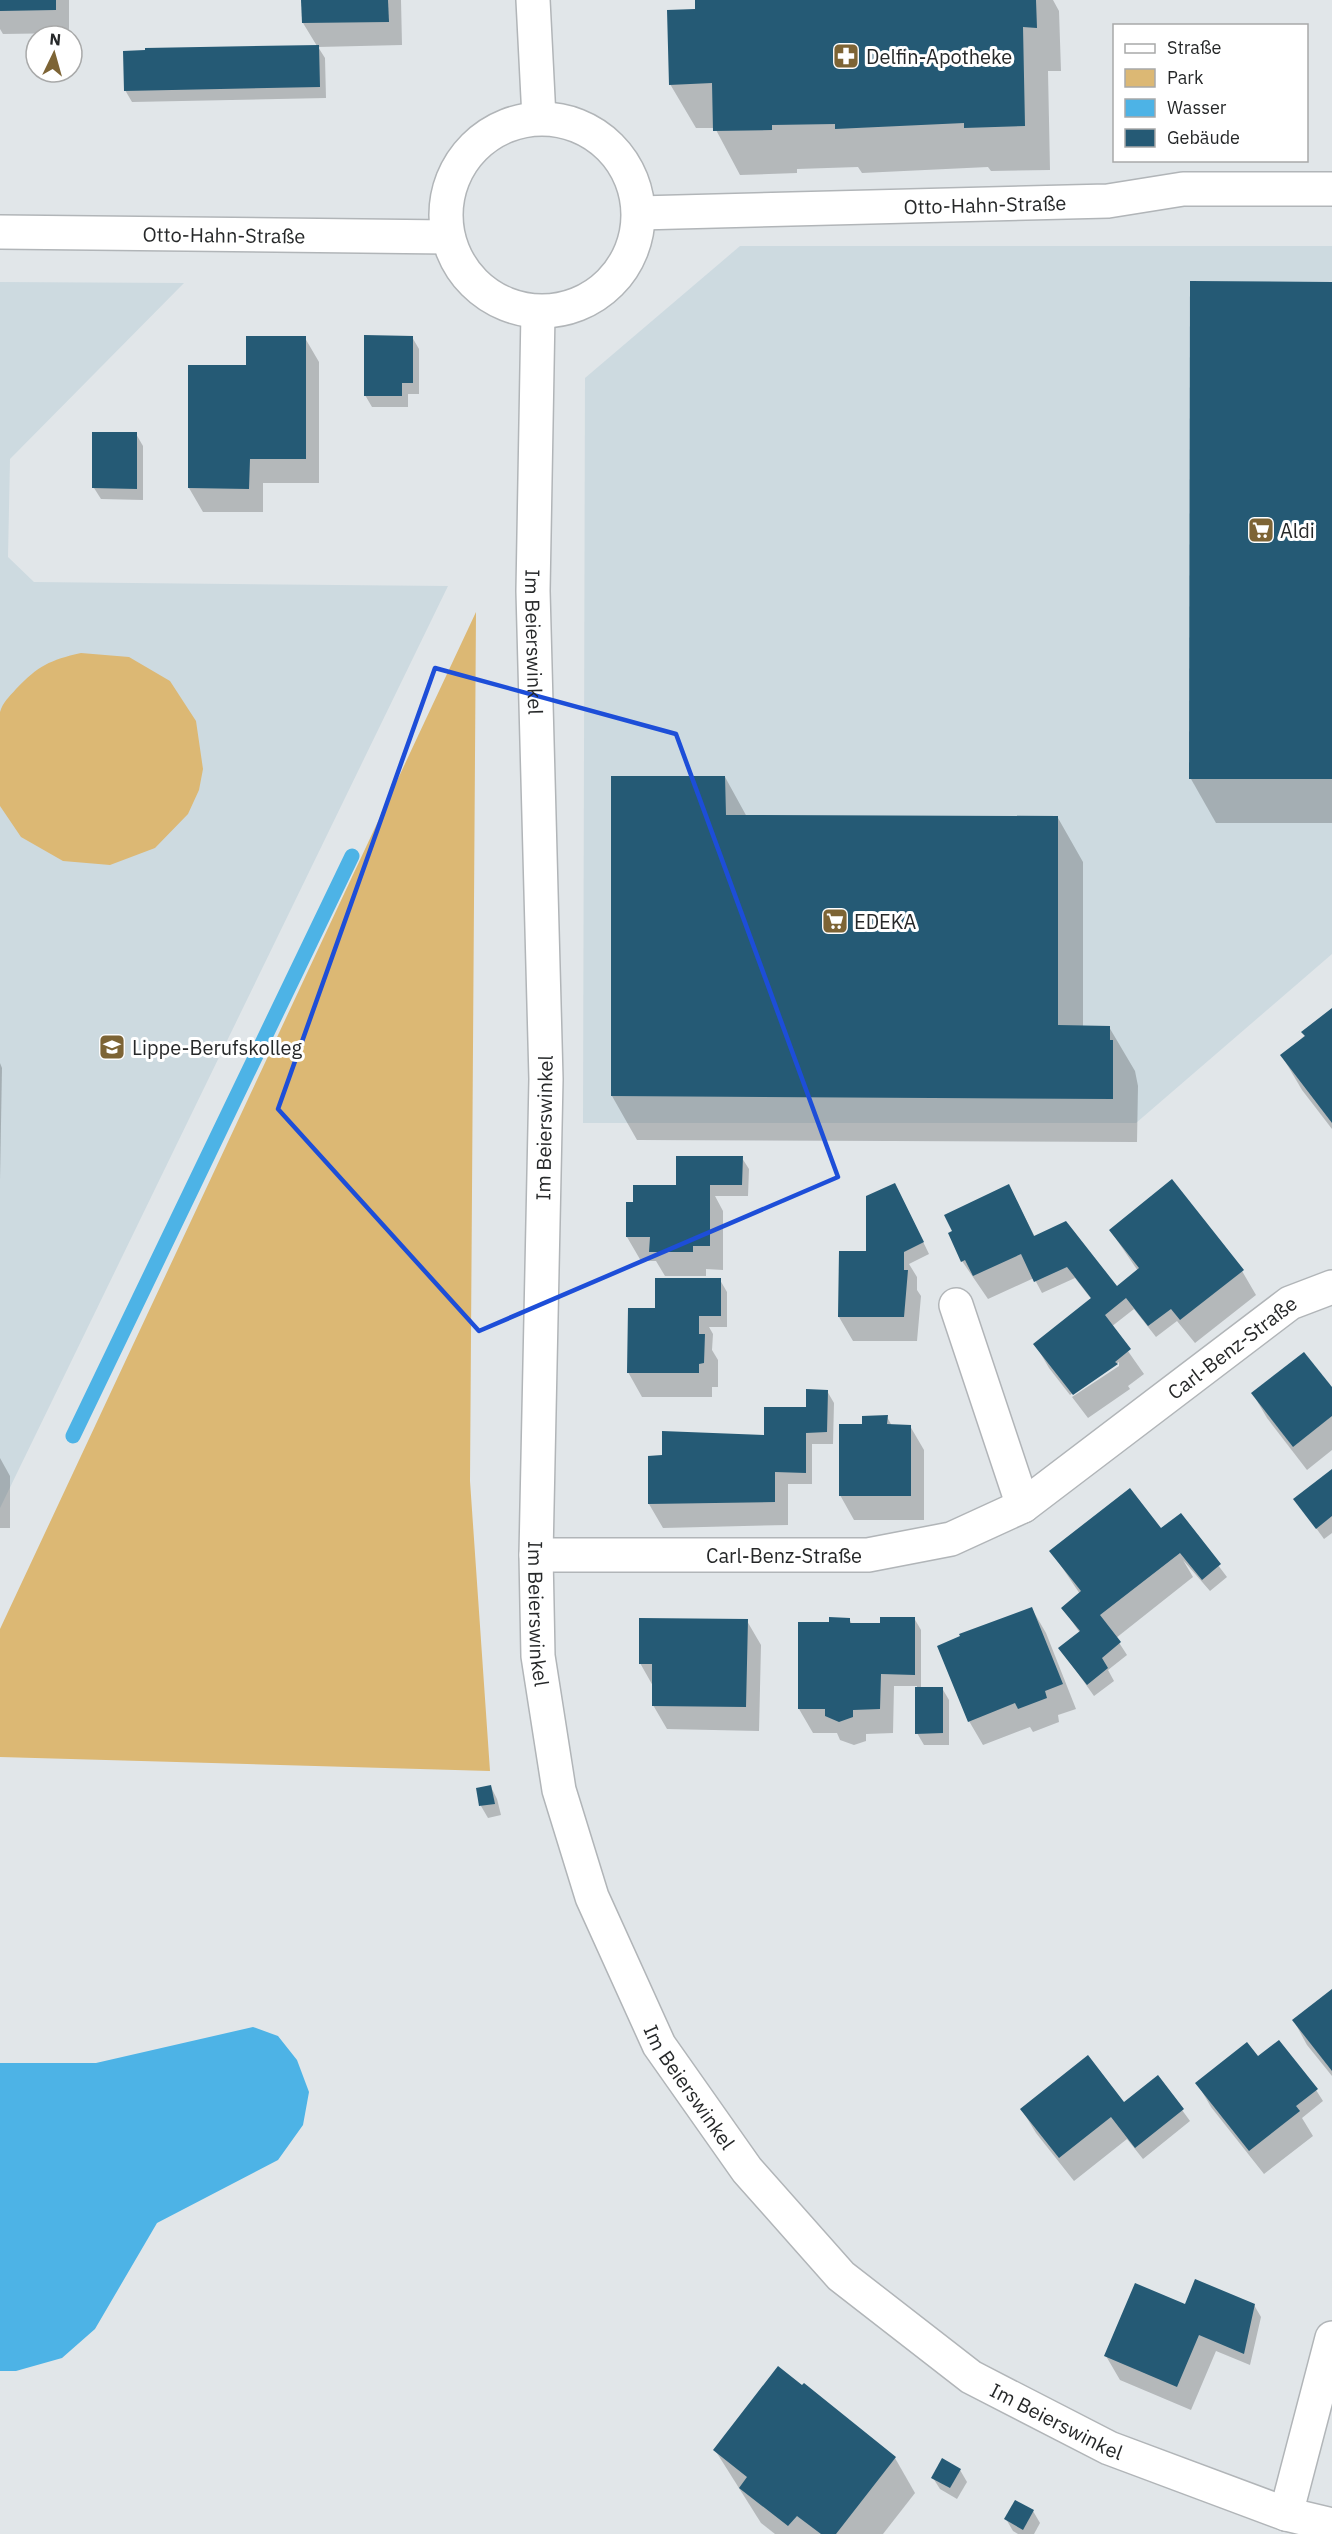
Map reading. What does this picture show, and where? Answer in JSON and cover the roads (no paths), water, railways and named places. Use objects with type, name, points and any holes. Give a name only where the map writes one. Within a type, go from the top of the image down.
[{"type":"street","points":[[533,0],[539,118]]},
{"type":"street","points":[[539,118],[569,122],[596,135],[619,155],[633,183],[639,213],[634,242],[622,269],[601,291],[575,305],[538,312],[495,300],[474,284],[458,263],[448,237],[445,209],[451,181],[464,156],[485,136],[510,123],[539,118]]},
{"type":"street","name":"Otto-Hahn-Straße","points":[[639,213],[1108,201],[1183,189],[1332,189]]},
{"type":"street","name":"Otto-Hahn-Straße","points":[[0,232],[448,237]]},
{"type":"street","name":"Im Beierswinkel","points":[[538,312],[533,591],[546,1078],[536,1555],[538,1656],[558,1790],[592,1897],[659,2045],[747,2170],[841,2276],[971,2377],[1109,2448],[1286,2514],[1332,2524]]},
{"type":"street","name":"Carl-Benz-Straße","points":[[536,1555],[868,1555],[951,1539],[1023,1506],[1290,1303],[1332,1287]]},
{"type":"street","points":[[956,1305],[1023,1506]]},
{"type":"street","points":[[1286,2514],[1332,2338]]},
{"type":"water","points":[[253,2027],[278,2036],[297,2060],[309,2092],[303,2125],[278,2160],[157,2223],[95,2329],[62,2358],[16,2371],[0,2371],[0,2063],[96,2063]]},
{"type":"waterway","points":[[73,1436],[352,856]]},
{"type":"place","name":"Delfin-Apotheke","points":[[846,56]]},
{"type":"place","name":"Aldi","points":[[1261,530]]},
{"type":"place","name":"EDEKA","points":[[835,921]]},
{"type":"place","name":"Lippe-Berufskolleg","points":[[112,1047]]}]
